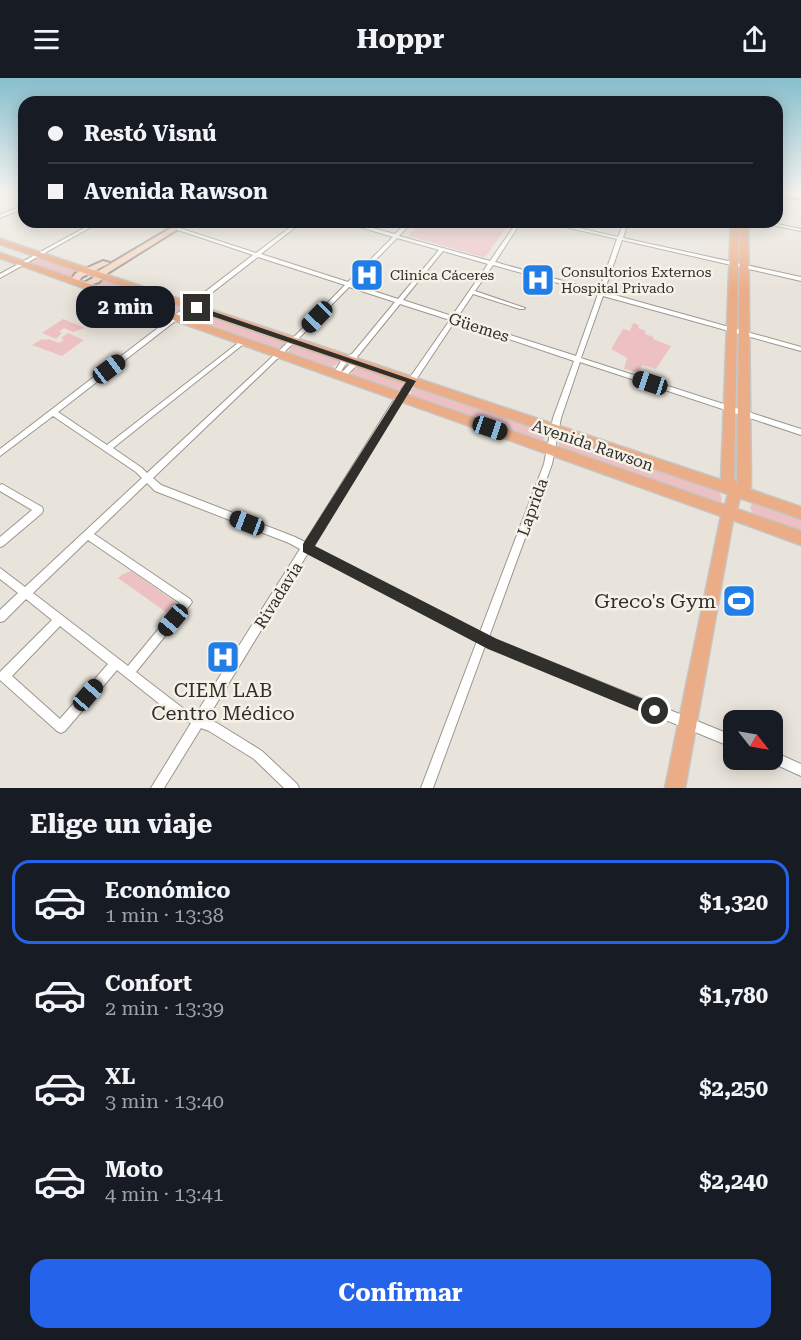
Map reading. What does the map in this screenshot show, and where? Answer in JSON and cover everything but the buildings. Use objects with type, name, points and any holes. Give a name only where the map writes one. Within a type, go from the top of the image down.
[{"type":"main road","points":[[74,281],[79,275],[95,269],[168,228]]},
{"type":"main road","points":[[84,285],[168,228]]},
{"type":"main road","points":[[735,228],[728,480],[736,491]]},
{"type":"main road","points":[[675,788],[729,512],[736,491],[744,486],[744,228]]},
{"type":"main road","name":"Avenida Rawson","points":[[0,241],[801,513]]},
{"type":"main road","name":"Avenida Rawson","points":[[0,255],[801,538]]},
{"type":"street","points":[[783,226],[801,230]]},
{"type":"street","points":[[0,276],[87,228]]},
{"type":"street","name":"Güemes","points":[[181,228],[256,255],[801,432]]},
{"type":"street","points":[[0,453],[292,228]]},
{"type":"street","points":[[367,228],[801,349]]},
{"type":"street","points":[[0,617],[293,341],[404,228]]},
{"type":"street","name":"Rivadavia","points":[[158,788],[411,381],[515,228]]},
{"type":"street","points":[[572,228],[801,279]]},
{"type":"street","name":"Laprida","points":[[427,788],[548,464],[554,429],[624,228]]},
{"type":"street","points":[[339,375],[442,249]]},
{"type":"street","points":[[472,292],[522,308]]},
{"type":"street","points":[[106,448],[244,341]]},
{"type":"street","points":[[53,412],[106,448],[158,488],[292,540],[482,639],[723,738]]},
{"type":"street","points":[[0,543],[39,510],[2,488]]},
{"type":"street","points":[[88,535],[188,602],[129,673]]},
{"type":"street","points":[[0,573],[180,713],[199,721],[258,755],[292,788]]},
{"type":"street","points":[[60,620],[4,676],[61,727],[116,663]]},
{"type":"street","points":[[783,762],[801,770]]},
{"type":"shaded area","points":[[415,228],[506,228],[487,255],[483,257],[408,236]]},
{"type":"shaded area","points":[[37,257],[81,271],[72,277],[29,262]]},
{"type":"shaded area","points":[[102,279],[183,306],[183,308],[176,312],[94,284]]},
{"type":"shaded area","points":[[192,309],[286,341],[286,343],[279,349],[184,315]]},
{"type":"shaded area","points":[[63,319],[85,328],[73,332],[64,328],[56,339],[42,333]]},
{"type":"shaded area","points":[[633,323],[646,331],[645,334],[654,337],[653,339],[671,346],[656,369],[642,365],[639,373],[624,369],[627,358],[611,349],[623,329],[630,331]]},
{"type":"shaded area","points":[[68,333],[84,340],[62,356],[32,345],[42,339],[59,343],[64,340],[61,338]]},
{"type":"shaded area","points":[[293,345],[338,359],[339,363],[332,367],[288,352]]},
{"type":"shaded area","points":[[359,367],[404,382],[403,388],[399,391],[352,375],[352,370]]},
{"type":"shaded area","points":[[417,386],[545,430],[546,437],[542,441],[411,395],[411,390]]},
{"type":"shaded area","points":[[563,436],[719,490],[722,500],[720,503],[559,447],[558,441]]},
{"type":"shaded area","points":[[753,502],[801,517],[801,531],[754,515],[750,508]]},
{"type":"shaded area","points":[[131,571],[177,603],[170,615],[118,578]]},
{"type":"place","name":"Clinica Cáceres","points":[[367,275]]},
{"type":"place","name":"Consultorios Externos Hospital Privado","points":[[538,280]]},
{"type":"place","name":"Greco's Gym","points":[[739,601]]},
{"type":"place","name":"CIEM LAB Centro Médico","points":[[223,657]]},
{"type":"route","points":[[197,308],[411,381],[307,548],[492,644],[655,711]]}]
